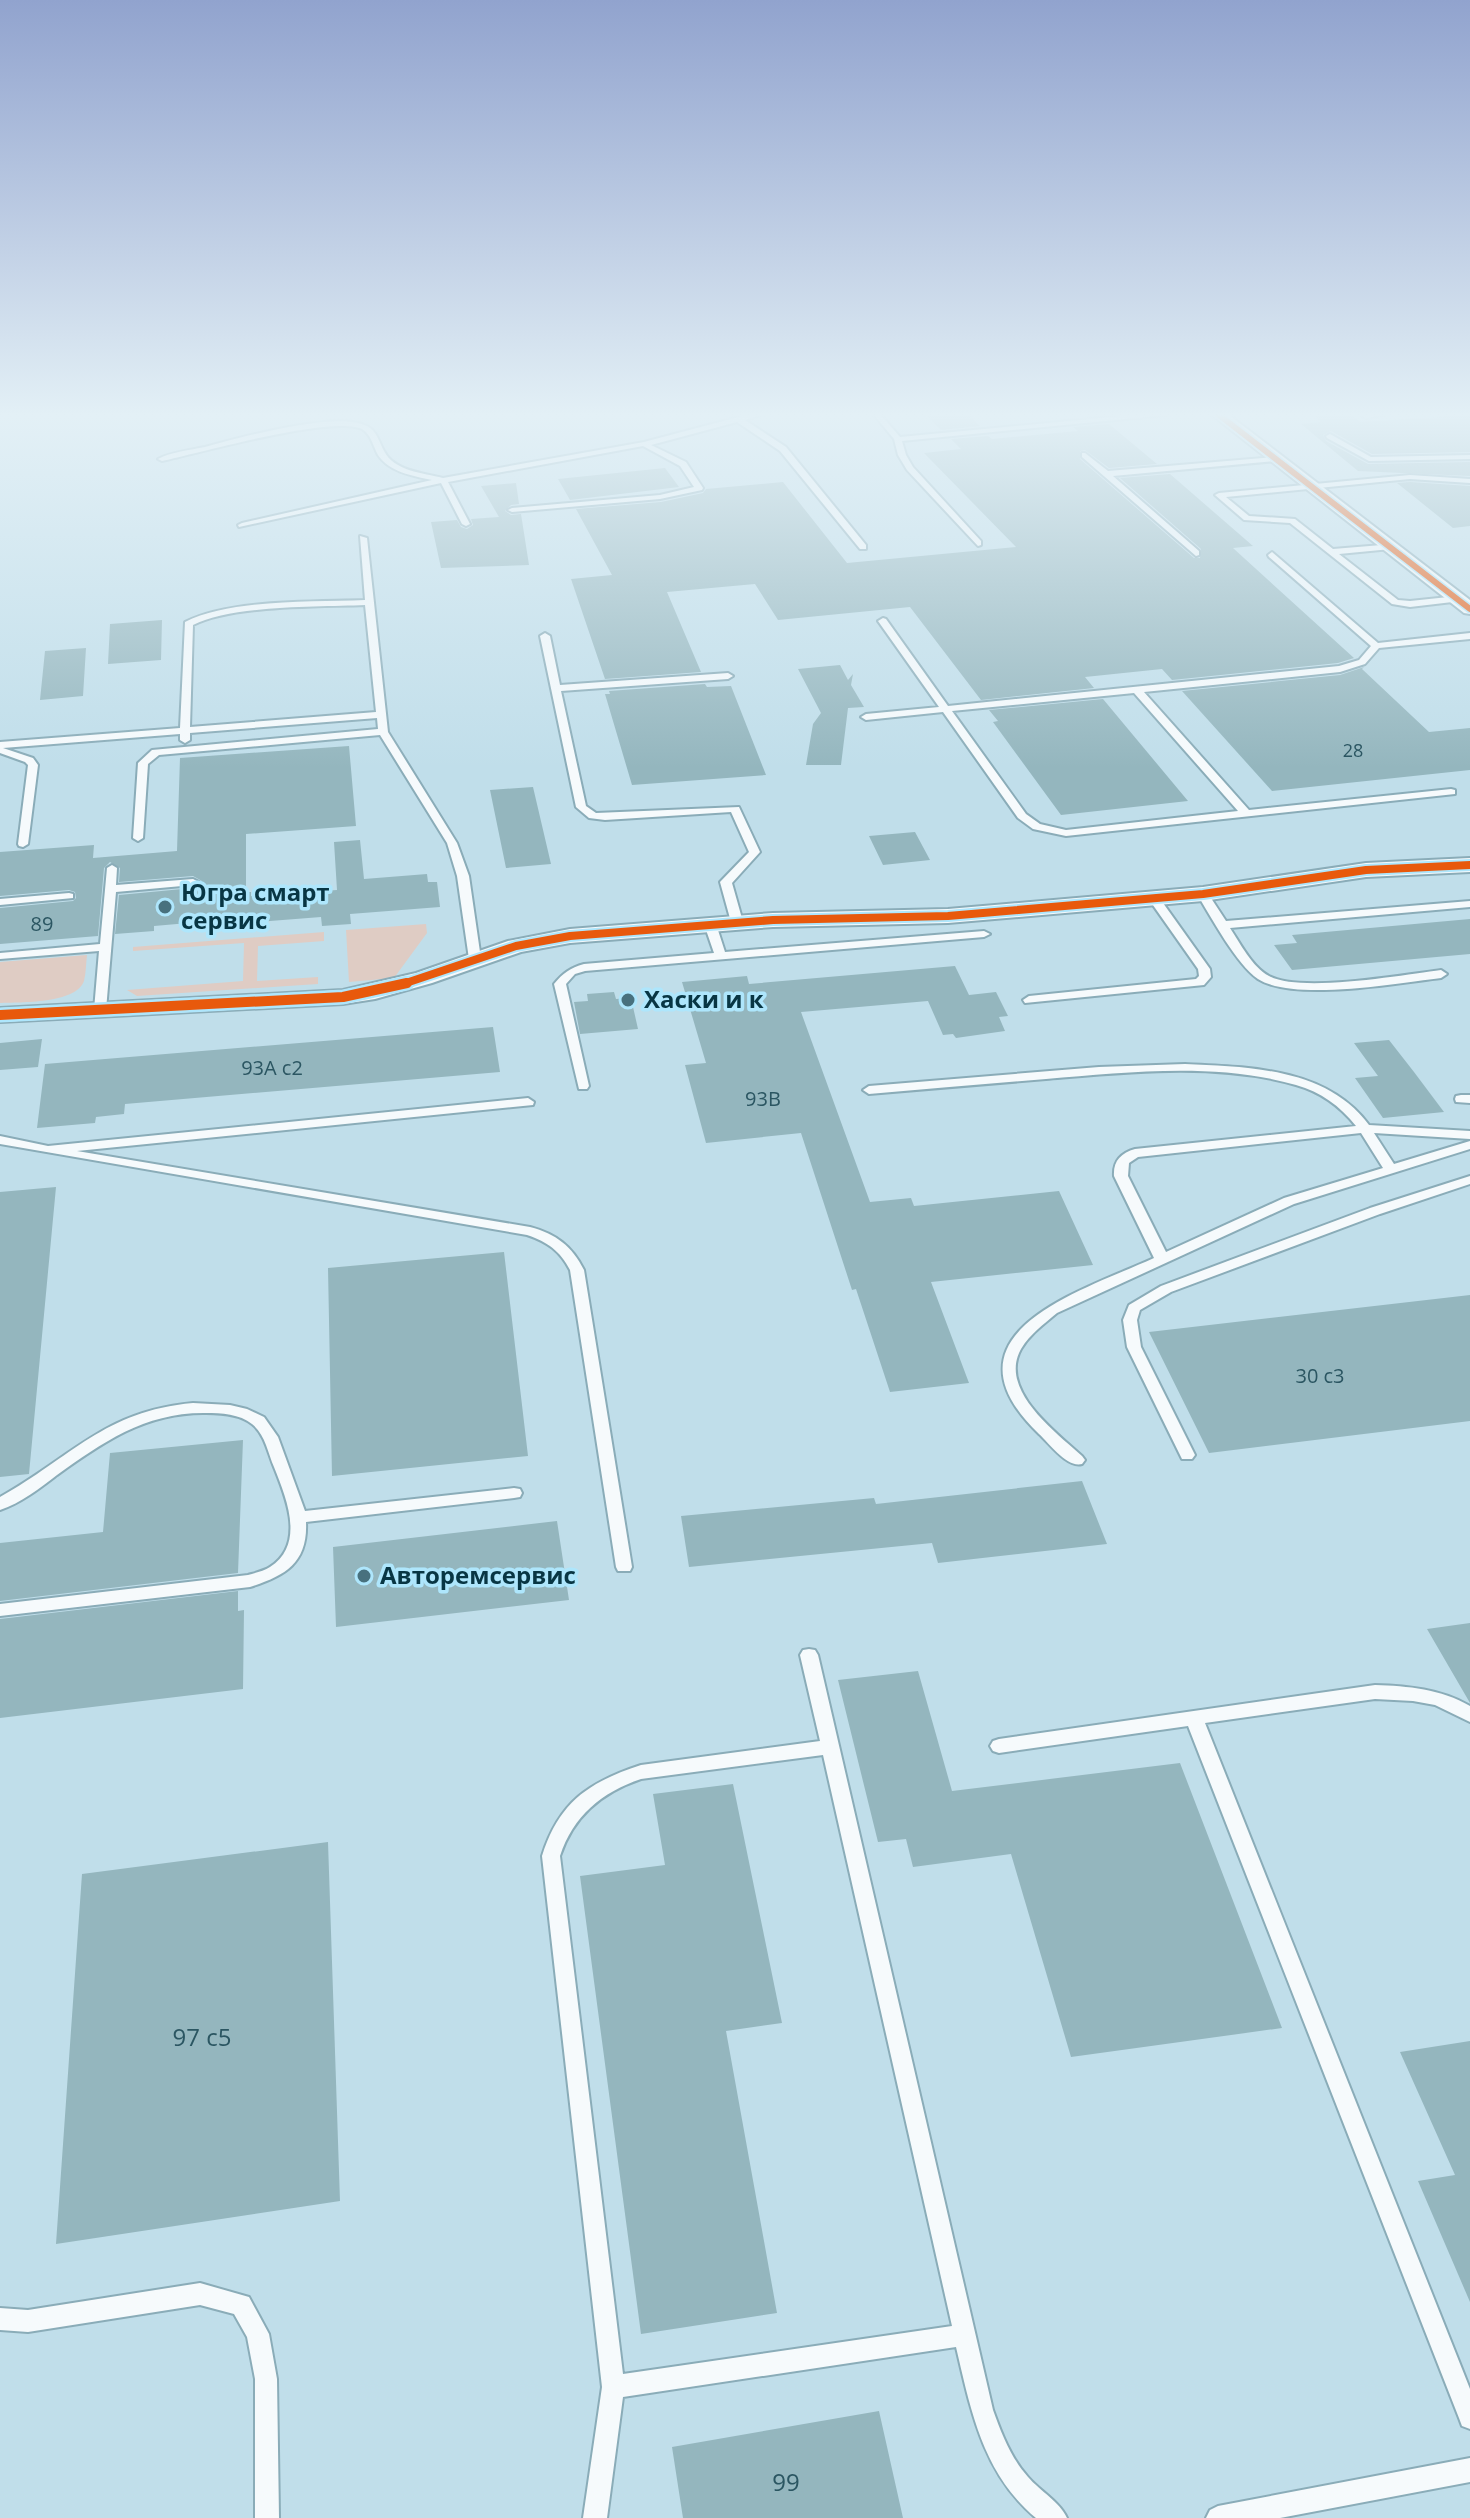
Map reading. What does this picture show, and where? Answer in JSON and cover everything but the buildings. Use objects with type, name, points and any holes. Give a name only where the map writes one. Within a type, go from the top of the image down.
[{"type":"street","points":[[1373,533],[1464,604]]},
{"type":"street","points":[[0,1015],[343,997],[388,988],[544,940],[737,922],[948,916],[1203,894],[1366,870],[1470,865]]},
{"type":"lane","points":[[851,533],[863,547]]},
{"type":"lane","points":[[968,533],[978,543]]},
{"type":"lane","points":[[1173,533],[1196,553]]},
{"type":"lane","points":[[1306,533],[1395,602],[1464,604]]},
{"type":"lane","points":[[363,538],[383,732],[452,843],[463,876],[475,959]]},
{"type":"lane","points":[[1331,552],[1391,546]]},
{"type":"lane","points":[[1272,555],[1376,646]]},
{"type":"lane","points":[[185,748],[188,624],[194,619],[223,613],[370,602]]},
{"type":"lane","points":[[883,621],[1030,824],[1066,833],[1451,792]]},
{"type":"lane","points":[[545,636],[584,812],[605,817],[728,807],[739,812],[755,852],[726,882],[737,922]]},
{"type":"lane","points":[[866,717],[1353,667],[1376,646],[1470,636]]},
{"type":"lane","points":[[556,688],[728,676]]},
{"type":"lane","points":[[1137,690],[1246,814]]},
{"type":"lane","points":[[0,748],[381,715]]},
{"type":"lane","points":[[138,838],[143,763],[156,752],[383,732]]},
{"type":"lane","points":[[0,748],[29,760],[33,765],[23,844]]},
{"type":"lane","points":[[100,1010],[112,868]]},
{"type":"lane","points":[[110,889],[193,882]]},
{"type":"lane","points":[[1203,894],[1255,970],[1275,982],[1309,986],[1441,974]]},
{"type":"lane","points":[[0,902],[69,896]]},
{"type":"lane","points":[[1029,1000],[1200,982],[1205,977],[1204,969],[1154,898]]},
{"type":"lane","points":[[1223,925],[1470,904]]},
{"type":"lane","points":[[710,924],[721,957]]},
{"type":"lane","points":[[583,1086],[560,984],[563,977],[584,968],[984,934]]},
{"type":"lane","points":[[0,956],[106,947]]},
{"type":"lane","points":[[869,1090],[1120,1069],[1256,1073],[1299,1082],[1332,1096],[1348,1108],[1390,1169]]},
{"type":"lane","points":[[48,1150],[528,1102]]},
{"type":"lane","points":[[1162,1259],[1121,1176],[1120,1166],[1124,1158],[1149,1151],[1364,1129],[1470,1135]]},
{"type":"lane","points":[[0,1140],[530,1231],[554,1238],[569,1251],[577,1270],[624,1567]]},
{"type":"lane","points":[[1077,1460],[1026,1414],[1013,1393],[1008,1376],[1011,1352],[1019,1335],[1052,1310],[1289,1201],[1470,1145]]},
{"type":"lane","points":[[1187,1455],[1134,1347],[1130,1320],[1134,1308],[1166,1289],[1375,1211],[1470,1180]]},
{"type":"lane","points":[[0,1504],[26,1492],[100,1435],[129,1420],[201,1408],[234,1410],[257,1418],[269,1434],[299,1517],[300,1534],[294,1551],[278,1570],[250,1581],[0,1610]]},
{"type":"lane","points":[[299,1517],[514,1493]]},
{"type":"lane","points":[[809,1655],[965,2335],[995,2453],[1029,2498],[1055,2518]]},
{"type":"lane","points":[[999,1746],[1375,1692],[1417,1693],[1458,1706],[1470,1715]]},
{"type":"lane","points":[[1194,1718],[1470,2418]]},
{"type":"lane","points":[[595,2518],[613,2387],[551,1856],[556,1834],[572,1811],[613,1780],[641,1772],[830,1747]]},
{"type":"lane","points":[[0,2319],[28,2321],[200,2294],[241,2305],[258,2334],[266,2379],[267,2518]]},
{"type":"lane","points":[[613,2387],[965,2335]]},
{"type":"lane","points":[[1218,2518],[1470,2470]]},
{"type":"shaded area","points":[[426,924],[427,933],[394,978],[349,982],[346,930]]},
{"type":"shaded area","points":[[324,932],[324,941],[258,946],[257,981],[318,977],[318,984],[137,996],[127,990],[243,981],[244,943],[133,951],[133,947]]},
{"type":"shaded area","points":[[87,955],[84,981],[79,989],[70,994],[33,1002],[0,1003],[0,962]]},
{"type":"cycle path","points":[[1371,533],[1470,609]]},
{"type":"cycle path","points":[[0,1015],[343,997],[375,992],[424,978],[516,946],[570,936],[773,920],[948,916],[1203,894],[1366,870],[1470,865]]},
{"type":"place","name":"Югра смарт сервис","points":[[165,907]]},
{"type":"place","name":"Хаски и к","points":[[628,1000]]},
{"type":"place","name":"Авторемсервис","points":[[364,1576]]}]
